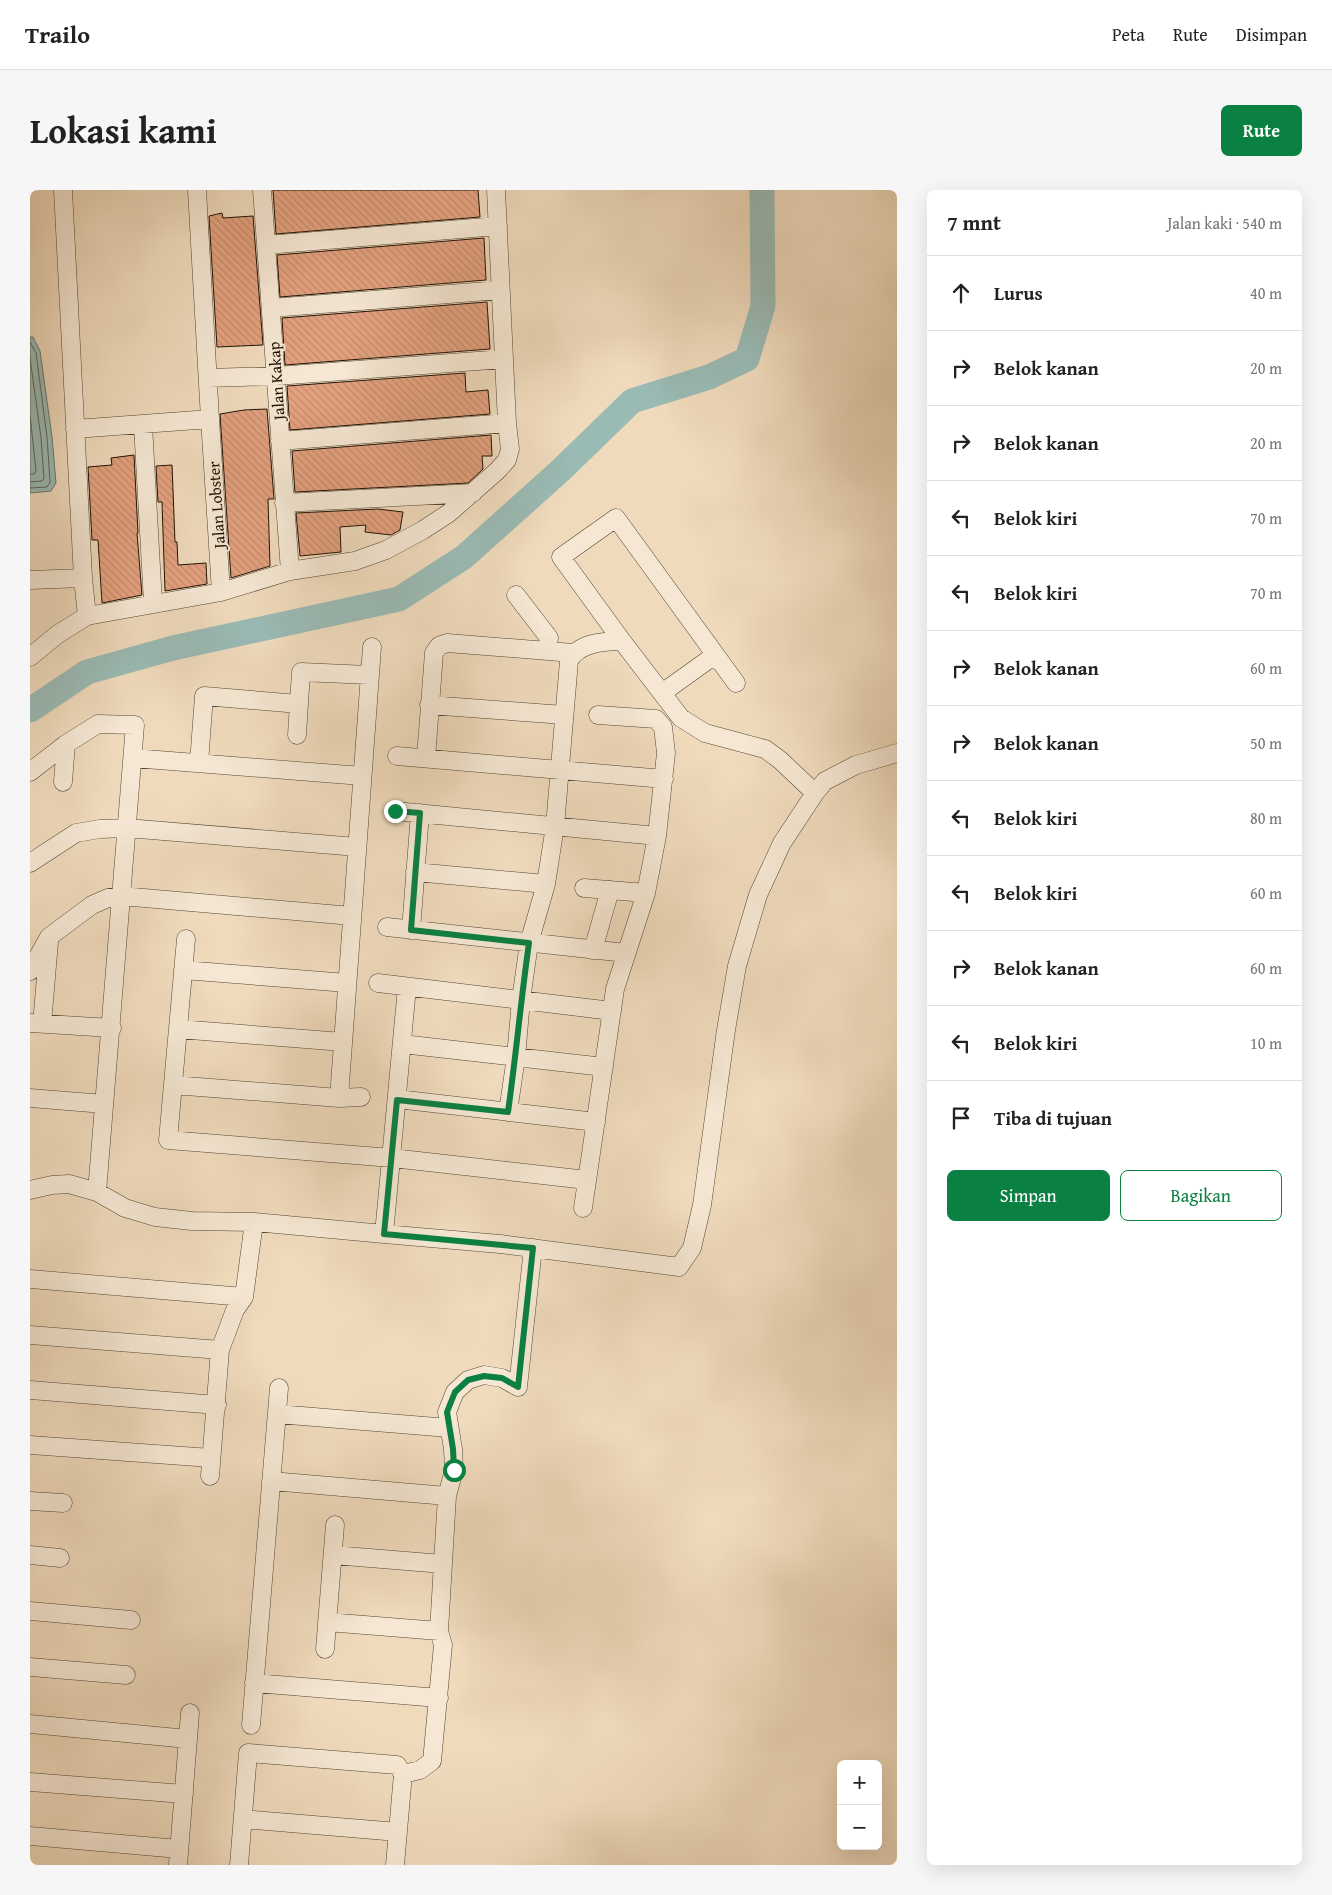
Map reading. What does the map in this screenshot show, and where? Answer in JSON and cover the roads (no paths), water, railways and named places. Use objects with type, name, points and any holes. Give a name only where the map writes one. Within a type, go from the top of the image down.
[{"type":"street","points":[[63,190],[83,578],[87,616]]},
{"type":"street","name":"Jalan Lobster","points":[[197,190],[221,592]]},
{"type":"street","name":"Jalan Kakap","points":[[262,190],[290,571]]},
{"type":"street","points":[[33,653],[58,634],[87,616],[221,592],[290,571],[355,561],[376,555],[449,513],[497,471],[507,460],[510,449],[506,423],[496,190]]},
{"type":"street","points":[[266,245],[498,226]]},
{"type":"street","points":[[270,308],[500,290]]},
{"type":"street","points":[[208,378],[276,376],[504,359]]},
{"type":"street","points":[[75,429],[210,419]]},
{"type":"street","points":[[280,441],[506,423]]},
{"type":"street","points":[[143,425],[153,603]]},
{"type":"street","points":[[284,503],[473,493]]},
{"type":"street","points":[[736,683],[616,518],[561,557],[681,718],[705,733],[765,749],[780,760],[815,793]]},
{"type":"street","points":[[30,580],[83,578]]},
{"type":"street","points":[[516,595],[549,638],[547,651]]},
{"type":"street","points":[[508,1112],[516,1057],[520,1000],[529,943],[546,884],[555,826],[569,662],[573,653],[581,648],[610,641],[622,641]]},
{"type":"street","points":[[426,758],[434,653],[439,646],[447,643],[573,653]]},
{"type":"street","points":[[338,1098],[372,647]]},
{"type":"street","points":[[662,693],[715,654]]},
{"type":"street","points":[[297,735],[301,672],[370,675]]},
{"type":"street","points":[[199,763],[204,696],[299,704]]},
{"type":"street","points":[[429,704],[564,715]]},
{"type":"street","points":[[583,1208],[615,989],[646,893],[657,836],[666,753],[663,727],[656,719],[598,715]]},
{"type":"street","points":[[30,772],[66,744],[98,724],[135,725],[112,1028],[97,1192]]},
{"type":"street","points":[[63,782],[66,744]]},
{"type":"street","points":[[30,1190],[52,1185],[69,1184],[97,1192],[125,1208],[155,1217],[192,1221],[254,1222],[384,1234],[533,1248],[679,1266],[692,1248],[702,1205],[726,1030],[738,966],[762,887],[782,843],[825,781],[856,765],[897,753]]},
{"type":"street","points":[[397,756],[664,779]]},
{"type":"street","points":[[133,758],[362,776]]},
{"type":"street","points":[[395,811],[657,836]]},
{"type":"street","points":[[411,930],[420,813]]},
{"type":"street","points":[[30,863],[76,833],[100,829],[127,828],[357,847]]},
{"type":"street","points":[[415,872],[546,884]]},
{"type":"street","points":[[584,888],[646,893]]},
{"type":"street","points":[[593,950],[610,890]]},
{"type":"street","points":[[30,971],[49,937],[92,905],[108,898],[121,896],[352,916]]},
{"type":"street","points":[[387,927],[626,953]]},
{"type":"street","points":[[49,937],[36,1023],[112,1028]]},
{"type":"street","points":[[186,939],[168,1140],[392,1158],[587,1180]]},
{"type":"street","points":[[183,970],[347,983]]},
{"type":"street","points":[[378,984],[612,1011]]},
{"type":"street","points":[[384,1234],[406,987]]},
{"type":"street","points":[[178,1029],[343,1042]]},
{"type":"street","points":[[402,1044],[604,1067]]},
{"type":"street","points":[[173,1085],[338,1098],[361,1097]]},
{"type":"street","points":[[30,1098],[104,1104]]},
{"type":"street","points":[[397,1100],[596,1122]]},
{"type":"street","points":[[30,1445],[211,1467],[220,1350],[235,1310],[244,1297],[254,1222]]},
{"type":"street","points":[[403,1774],[420,1770],[432,1761],[443,1645],[439,1631],[447,1496],[454,1470],[453,1449],[447,1412],[455,1392],[468,1380],[484,1376],[502,1378],[518,1387],[533,1248]]},
{"type":"street","points":[[30,1279],[244,1297]]},
{"type":"street","points":[[30,1335],[220,1350]]},
{"type":"street","points":[[251,1725],[279,1388]]},
{"type":"street","points":[[30,1390],[216,1405]]},
{"type":"street","points":[[277,1414],[449,1428]]},
{"type":"street","points":[[271,1481],[447,1496]]},
{"type":"street","points":[[30,1501],[63,1503]]},
{"type":"street","points":[[325,1649],[335,1525]]},
{"type":"street","points":[[333,1555],[443,1564]]},
{"type":"street","points":[[30,1556],[60,1558]]},
{"type":"street","points":[[30,1611],[131,1620]]},
{"type":"street","points":[[327,1622],[439,1631]]},
{"type":"street","points":[[30,1667],[126,1675]]},
{"type":"street","points":[[254,1682],[439,1698]]},
{"type":"street","points":[[30,1836],[179,1857],[190,1713]]},
{"type":"street","points":[[30,1724],[188,1739]]},
{"type":"street","points":[[239,1865],[248,1753],[398,1766],[403,1774],[395,1865]]},
{"type":"street","points":[[30,1782],[184,1794]]},
{"type":"street","points":[[242,1819],[398,1832]]},
{"type":"water","points":[[30,337],[33,337],[40,351],[52,437],[56,483],[51,491],[30,493]]},
{"type":"waterway","points":[[30,710],[87,672],[173,648],[399,599],[464,557],[561,470],[632,401],[709,377],[747,359],[763,306],[762,190]]}]
